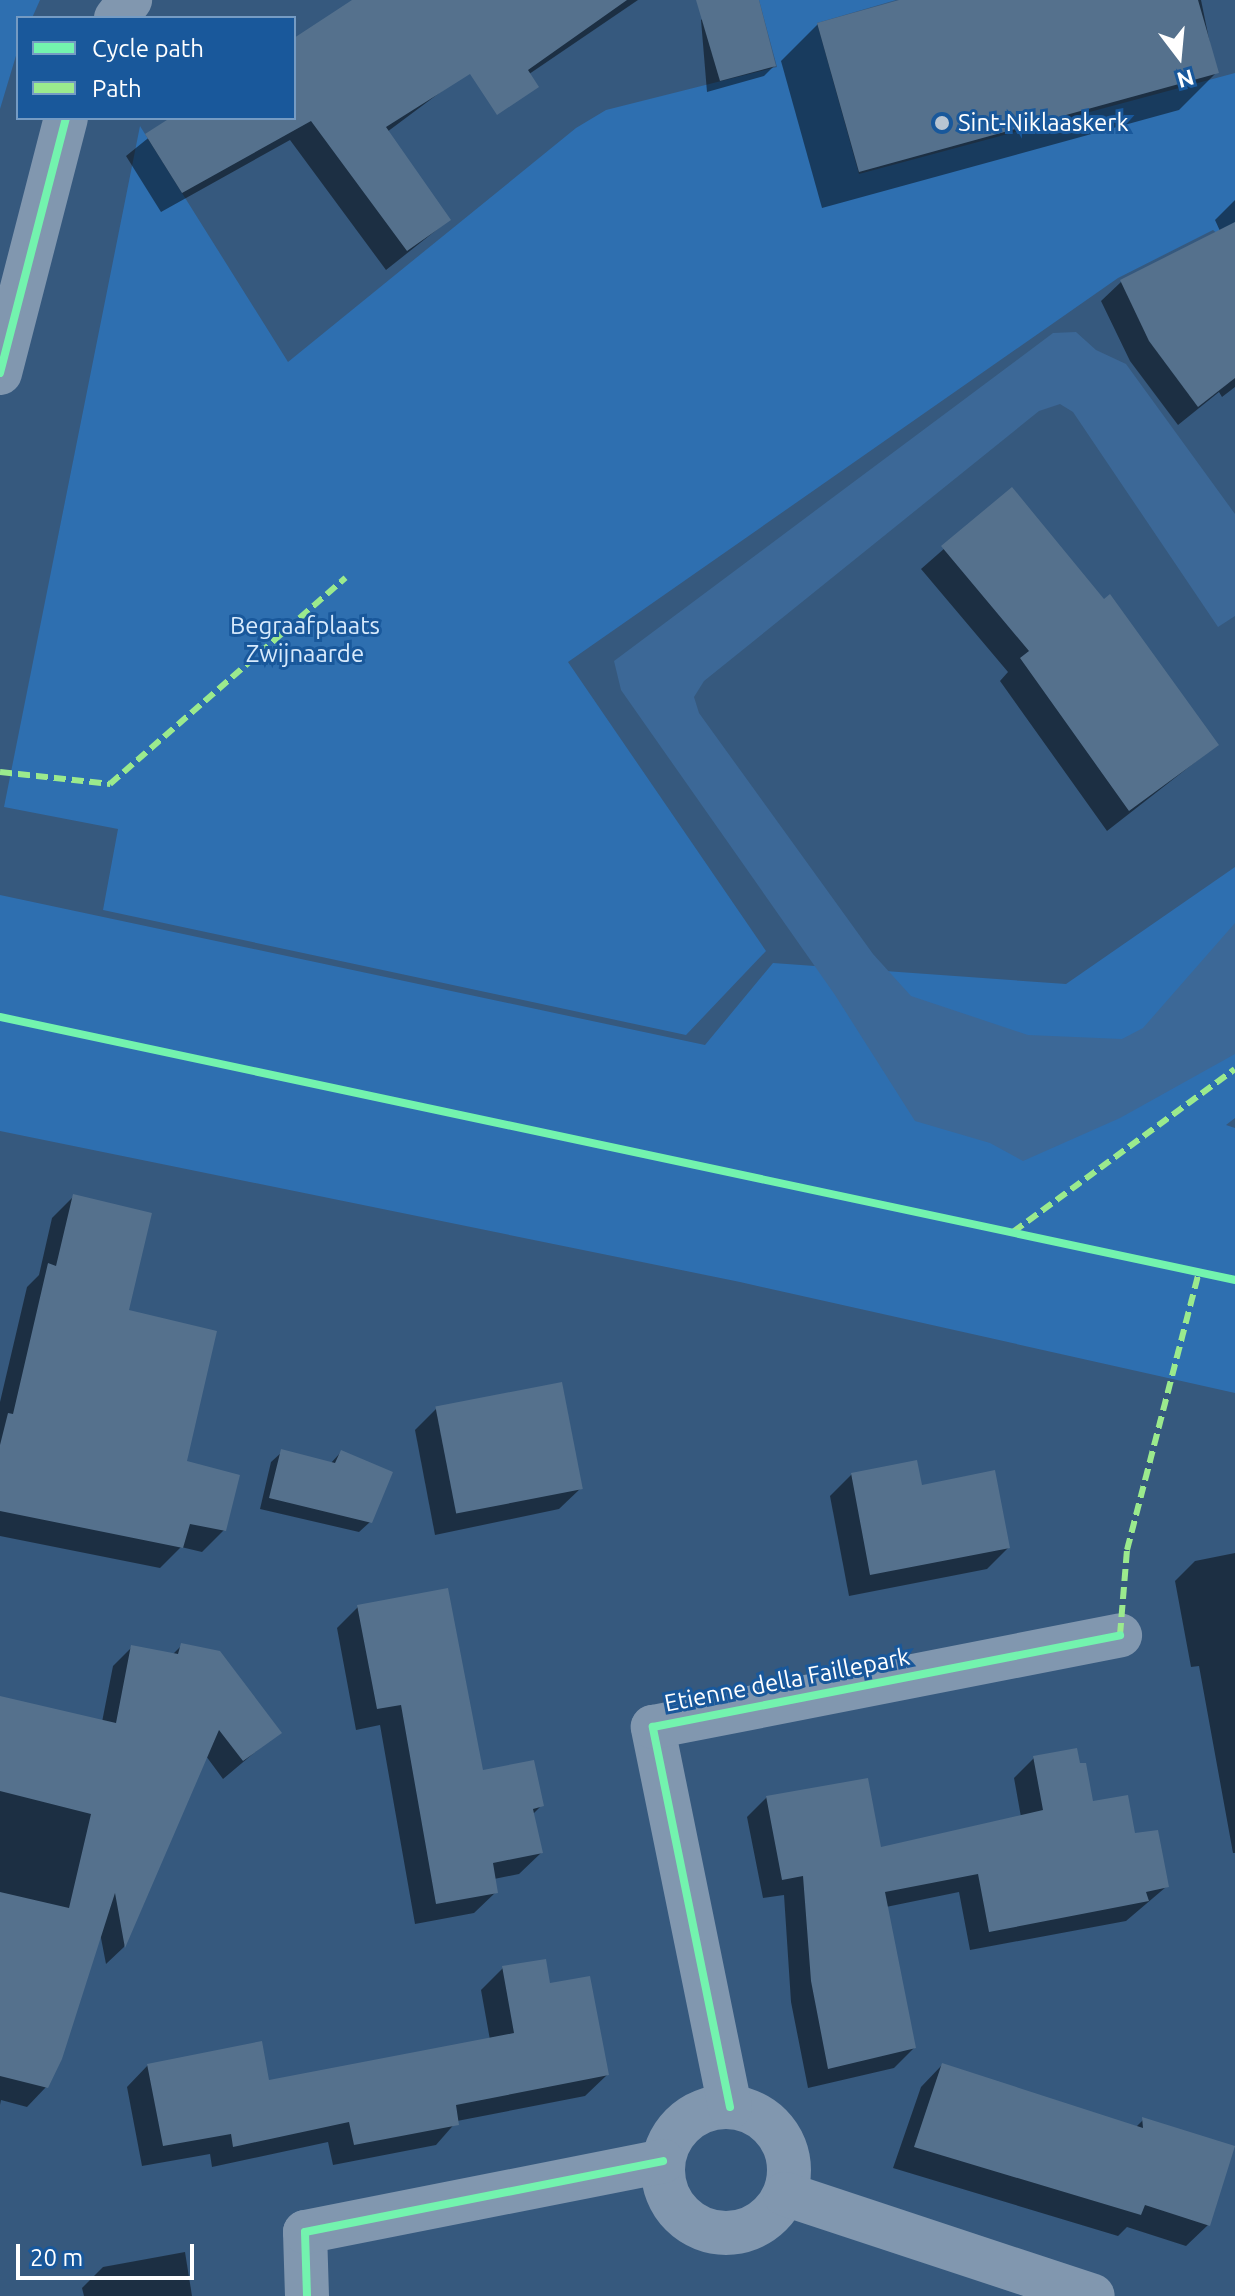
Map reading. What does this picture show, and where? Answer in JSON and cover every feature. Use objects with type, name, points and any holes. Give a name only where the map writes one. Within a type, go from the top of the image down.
[{"type":"street","points":[[118,16],[130,0]]},
{"type":"street","points":[[0,373],[65,120]]},
{"type":"street","name":"Etienne della Faillepark","points":[[730,2107],[653,1727],[1120,1635]]},
{"type":"street","points":[[716,2107],[730,2107],[761,2116],[777,2131],[790,2173],[785,2194],[773,2214],[755,2227],[734,2233],[702,2229],[672,2204],[663,2184],[663,2161],[686,2121],[716,2107]]},
{"type":"street","points":[[307,2296],[305,2232],[663,2161]]},
{"type":"street","points":[[785,2194],[1093,2296]]},
{"type":"green space","points":[[0,0],[40,0],[33,16],[16,16],[16,56],[0,109]]},
{"type":"green space","name":"Begraafplaats Zwijnaarde","points":[[759,0],[896,0],[817,23],[859,174],[1235,73],[1235,226],[1218,234],[1213,230],[1118,278],[568,662],[766,951],[686,1035],[103,910],[118,829],[4,807],[140,126],[288,362],[576,128],[606,110],[777,67]]},
{"type":"green space","points":[[1235,867],[1235,1118],[1226,1125],[1235,1128],[1235,1393],[740,1282],[0,1131],[0,895],[705,1045],[773,963],[1066,984]]},
{"type":"shaded area","points":[[1076,332],[1096,350],[1126,364],[1235,514],[1235,616],[1218,627],[1073,412],[1060,404],[1039,411],[704,681],[694,697],[699,713],[873,954],[911,996],[1028,1035],[1122,1039],[1143,1028],[1235,923],[1235,1054],[1120,1118],[1023,1161],[990,1143],[915,1121],[835,995],[621,690],[614,661],[1053,333]]},
{"type":"building","points":[[352,0],[627,0],[528,70],[539,87],[497,115],[470,74],[386,127],[451,220],[407,251],[311,121],[182,193],[145,134],[167,120],[296,120],[296,37]]},
{"type":"building","points":[[696,0],[759,0],[776,66],[720,81]]},
{"type":"building","name":"Sint-Niklaaskerk","points":[[899,0],[1198,0],[1219,73],[859,172],[817,23]]},
{"type":"building","points":[[1235,222],[1235,378],[1198,407],[1149,341],[1120,280]]},
{"type":"building","points":[[1012,487],[1104,599],[1110,594],[1219,745],[1129,811],[1020,658],[1029,651],[941,546]]},
{"type":"building","points":[[73,1194],[152,1213],[129,1310],[217,1331],[187,1461],[240,1475],[226,1531],[190,1524],[183,1548],[0,1511],[0,1445],[8,1413],[13,1414],[48,1263],[56,1266]]},
{"type":"building","points":[[562,1382],[583,1489],[456,1514],[435,1407]]},
{"type":"building","points":[[281,1449],[335,1463],[341,1450],[393,1472],[372,1523],[269,1498]]},
{"type":"building","points":[[917,1460],[922,1485],[995,1470],[1010,1548],[870,1575],[851,1473]]},
{"type":"building","points":[[448,1588],[483,1770],[534,1760],[544,1806],[533,1809],[543,1853],[493,1863],[498,1893],[436,1904],[401,1705],[377,1709],[357,1605]]},
{"type":"building","points":[[181,1643],[220,1651],[282,1733],[243,1761],[219,1730],[125,1948],[115,1893],[62,2059],[48,2088],[0,2076],[0,1892],[69,1908],[91,1814],[0,1791],[0,1696],[116,1723],[131,1645],[178,1654]]},
{"type":"building","points":[[1077,1748],[1080,1763],[1086,1763],[1093,1801],[1128,1795],[1135,1833],[1158,1830],[1169,1887],[1146,1892],[1149,1901],[989,1932],[978,1874],[885,1892],[916,2048],[828,2069],[811,1981],[803,1876],[782,1880],[766,1796],[868,1778],[881,1847],[1043,1810],[1033,1756]]},
{"type":"building","points":[[546,1959],[550,1983],[590,1976],[609,2075],[456,2105],[459,2125],[354,2145],[349,2122],[233,2147],[231,2134],[163,2146],[147,2064],[262,2041],[269,2080],[514,2033],[502,1966]]},
{"type":"building","points":[[942,2063],[1143,2128],[1142,2117],[1235,2146],[1210,2226],[1145,2205],[1141,2215],[914,2147]]},
{"type":"marked path","points":[[0,772],[110,784],[345,578]]},
{"type":"marked path","points":[[1013,1232],[1235,1069]]},
{"type":"marked path","points":[[1120,1635],[1127,1550],[1199,1272]]},
{"type":"cycle path","points":[[0,373],[65,120]]},
{"type":"cycle path","points":[[0,1017],[1235,1280]]},
{"type":"cycle path","points":[[730,2107],[653,1727],[1120,1635]]},
{"type":"cycle path","points":[[307,2296],[305,2232],[663,2161]]},
{"type":"place","name":"Sint-Niklaaskerk","points":[[942,123]]}]
